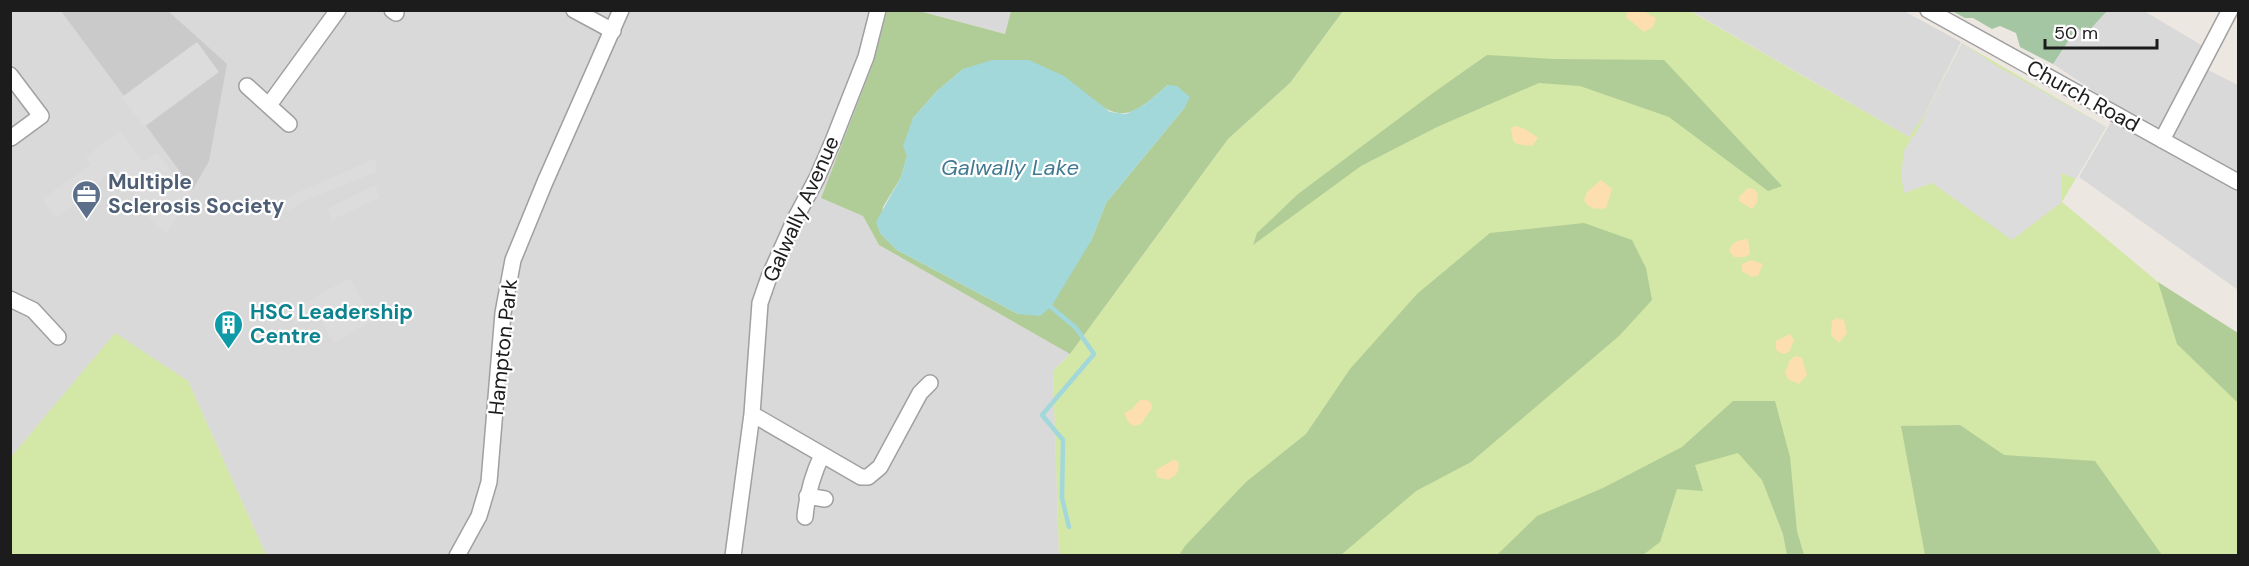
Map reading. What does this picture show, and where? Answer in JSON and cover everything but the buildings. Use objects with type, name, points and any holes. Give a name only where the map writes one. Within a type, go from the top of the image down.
[{"type":"street","points":[[268,105],[339,10]]},
{"type":"street","points":[[574,10],[613,31]]},
{"type":"street","name":"Hampton Park","points":[[457,555],[479,516],[489,482],[503,313],[513,260],[621,10]]},
{"type":"street","name":"Galwally Avenue","points":[[733,555],[752,414],[760,303],[795,219],[817,178],[833,141],[866,57],[878,10]]},
{"type":"street","name":"Church Road","points":[[1929,10],[2238,182]]},
{"type":"street","points":[[2162,140],[2230,10]]},
{"type":"street","points":[[10,75],[40,116],[11,138]]},
{"type":"street","points":[[247,86],[289,124]]},
{"type":"street","points":[[10,299],[33,310],[58,337]]},
{"type":"street","points":[[752,414],[861,477],[868,477],[880,467],[920,393],[930,383]]},
{"type":"street","points":[[805,517],[807,496],[813,474],[822,455]]},
{"type":"street","points":[[807,496],[825,499]]},
{"type":"shaded area","points":[[11,11],[887,11],[874,61],[821,198],[863,216],[879,245],[1070,354],[1053,371],[1059,555],[266,555],[188,381],[115,334],[11,457]]},
{"type":"shaded area","points":[[61,11],[168,11],[227,64],[209,161],[193,189]]},
{"type":"shaded area","points":[[919,11],[1011,11],[1005,34]]},
{"type":"shaded area","points":[[1691,11],[1904,11],[1961,42],[1915,134],[1909,137]]},
{"type":"shaded area","points":[[2107,11],[2144,11],[2203,46],[2194,63],[2238,85],[2238,290],[2079,177],[2119,108],[2053,64],[2077,28],[2086,34]]},
{"type":"shaded area","points":[[197,42],[219,72],[144,127],[122,97]]},
{"type":"shaded area","points":[[1962,43],[1997,66],[2106,127],[2076,179],[2062,173],[2062,202],[2012,240],[1932,183],[1904,193],[1901,175],[1904,151],[1915,135]]},
{"type":"shaded area","points":[[120,131],[143,162],[157,153],[190,195],[166,234],[156,226],[117,169],[89,188],[91,192],[55,218],[42,199],[91,165],[86,157]]},
{"type":"shaded area","points":[[376,158],[376,172],[301,202],[289,211],[281,205],[292,195]]},
{"type":"shaded area","points":[[375,185],[380,197],[332,220],[327,209]]},
{"type":"shaded area","points":[[349,278],[374,320],[334,343],[316,312],[295,324],[288,313]]},
{"type":"green space","points":[[887,11],[919,11],[1005,34],[1011,11],[1343,11],[1290,83],[1228,139],[1070,354],[879,245],[863,216],[821,198],[874,61]],"holes":[[[963,69],[1097,103],[1108,110],[1126,113],[1143,106],[1168,85],[1185,107],[1106,203],[1091,241],[1018,314],[897,250],[880,233],[883,207],[901,177],[913,118],[937,91]]]},
{"type":"green space","points":[[1343,11],[1690,11],[1909,137],[1927,111],[1962,43],[2106,127],[2062,202],[2238,353],[2238,555],[1059,555],[1053,371],[1070,354],[1228,139],[1290,83]]},
{"type":"green space","points":[[1952,11],[2107,11],[2086,34],[2077,28],[2053,64],[2020,47],[2016,33],[2000,26],[1992,29],[1973,18],[1965,18]]},
{"type":"green space","points":[[1487,55],[1554,59],[1664,60],[1782,186],[1768,191],[1669,117],[1580,86],[1539,83],[1437,127],[1361,166],[1253,245],[1257,233],[1298,194]]},
{"type":"green space","points":[[1584,223],[1632,240],[1646,268],[1652,300],[1619,336],[1471,462],[1416,491],[1341,555],[1179,555],[1246,482],[1306,434],[1350,369],[1417,294],[1490,233]]},
{"type":"green space","points":[[2158,282],[2238,333],[2238,403],[2177,344]]},
{"type":"green space","points":[[115,333],[188,381],[266,555],[11,555],[11,457]]},
{"type":"green space","points":[[1733,401],[1775,401],[1790,457],[1797,531],[1804,555],[1787,555],[1783,534],[1762,480],[1738,453],[1695,465],[1703,491],[1677,489],[1660,542],[1643,555],[1497,555],[1537,516],[1603,488],[1682,447]]},
{"type":"green space","points":[[1960,425],[2004,455],[2095,461],[2162,555],[1925,555],[1901,426]]},
{"type":"sand","points":[[1628,11],[1643,11],[1656,18],[1653,27],[1644,32],[1626,17]]},
{"type":"sand","points":[[1516,126],[1538,138],[1532,146],[1517,144],[1513,141],[1511,128]]},
{"type":"sand","points":[[1601,180],[1612,189],[1606,208],[1593,208],[1584,200],[1587,192]]},
{"type":"sand","points":[[1748,188],[1754,189],[1758,194],[1757,203],[1752,209],[1739,201],[1739,197]]},
{"type":"sand","points":[[1748,239],[1750,254],[1745,257],[1734,257],[1729,251],[1732,245]]},
{"type":"sand","points":[[1751,260],[1763,264],[1758,276],[1752,277],[1742,271],[1742,264]]},
{"type":"sand","points":[[1837,318],[1844,320],[1847,333],[1839,343],[1831,335],[1832,321]]},
{"type":"sand","points":[[1790,334],[1794,340],[1789,352],[1783,354],[1776,350],[1776,341]]},
{"type":"sand","points":[[1796,356],[1802,358],[1807,375],[1799,384],[1788,379],[1785,373],[1790,360]]},
{"type":"sand","points":[[1140,400],[1147,400],[1151,403],[1152,408],[1141,424],[1134,426],[1128,422],[1124,413],[1132,409]]},
{"type":"sand","points":[[1173,460],[1178,461],[1179,467],[1176,474],[1168,480],[1157,477],[1156,470]]},
{"type":"water","name":"Galwally Lake","points":[[992,60],[1029,60],[1064,76],[1110,112],[1126,114],[1144,105],[1168,85],[1177,86],[1190,97],[1185,107],[1106,203],[1091,241],[1051,307],[1040,316],[1018,314],[897,250],[880,233],[876,222],[901,177],[907,156],[903,146],[913,118],[937,91],[963,69]]},
{"type":"waterway","points":[[1051,307],[1076,328],[1094,354],[1042,415],[1063,440],[1062,498],[1069,527]]},
{"type":"place","name":"Multiple Sclerosis Society","points":[[87,220]]},
{"type":"place","name":"HSC Leadership Centre","points":[[229,350]]}]
